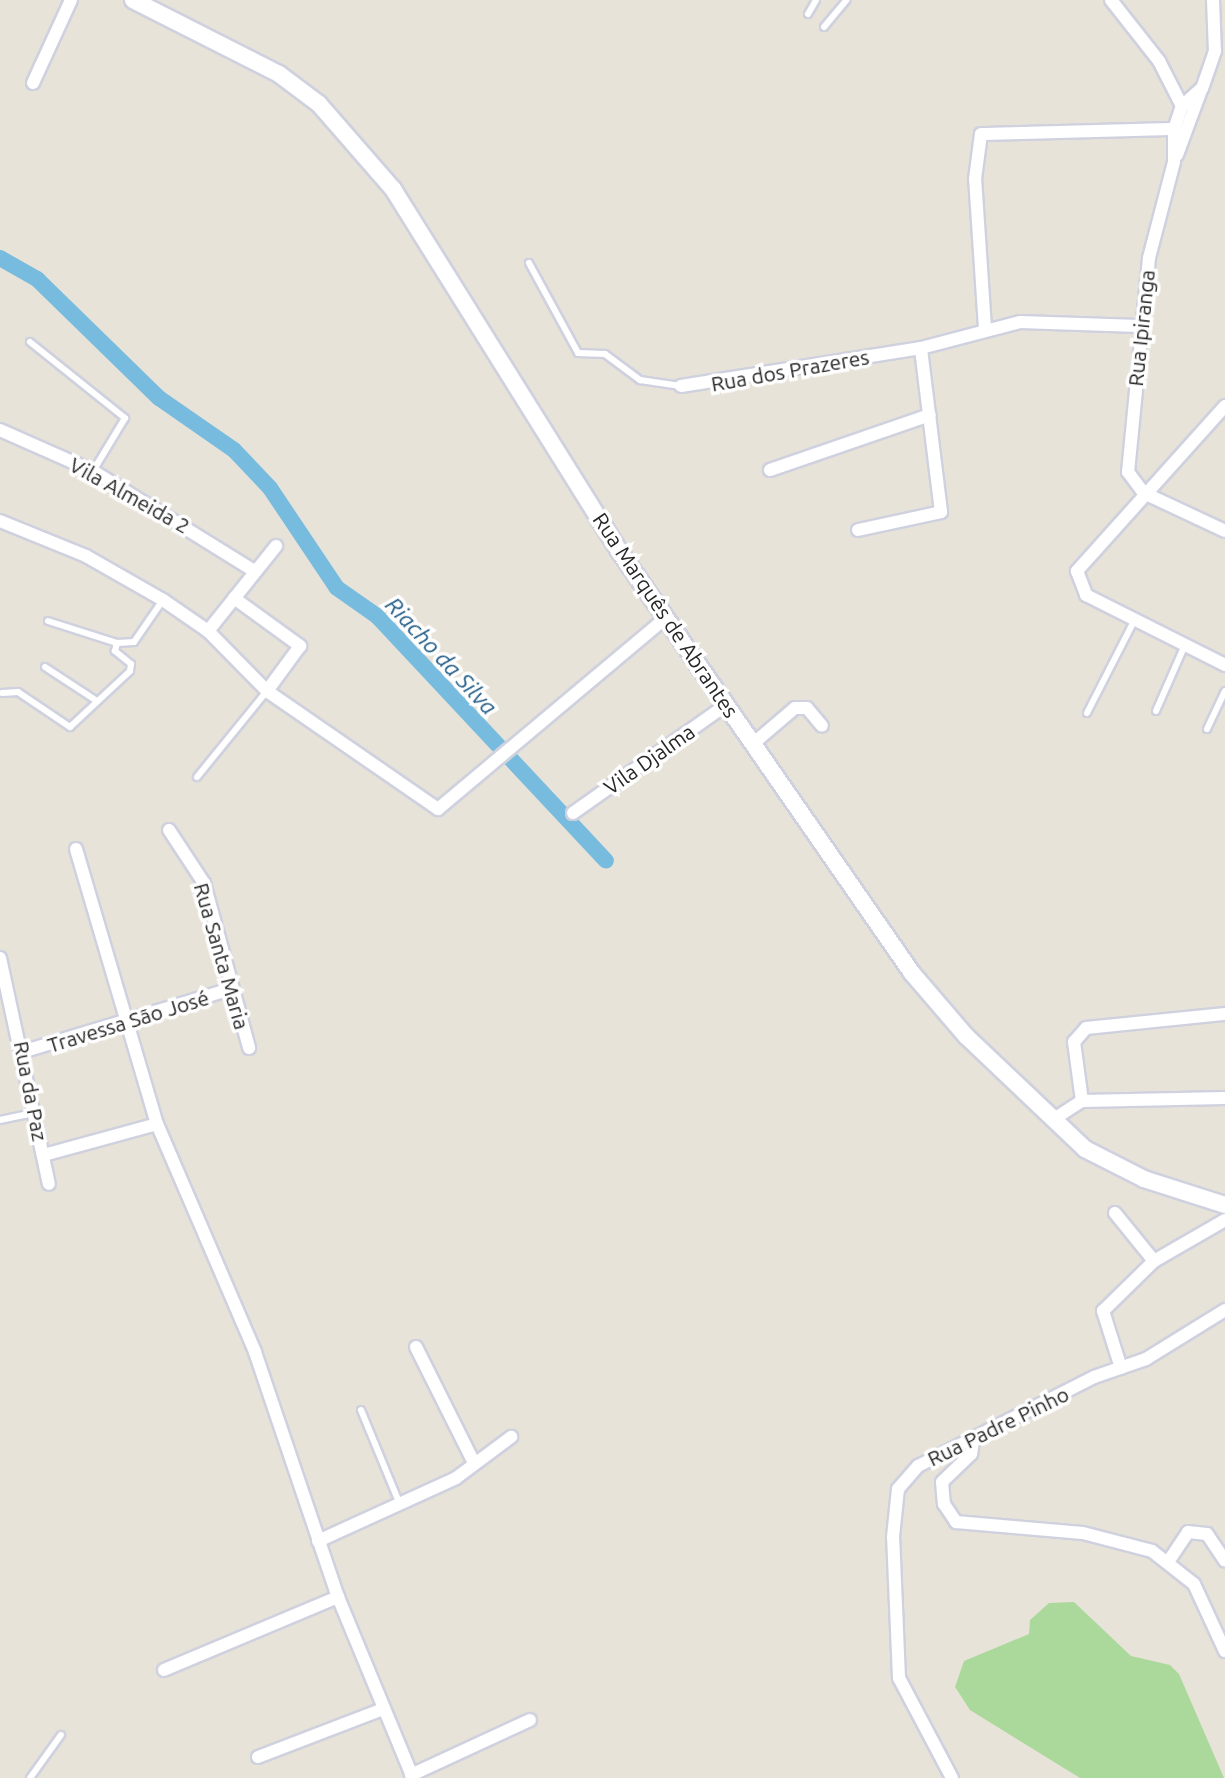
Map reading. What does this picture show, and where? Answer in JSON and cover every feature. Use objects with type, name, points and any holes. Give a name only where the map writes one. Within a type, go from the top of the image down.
[{"type":"street","points":[[33,83],[71,0]]},
{"type":"street","name":"Rua Marquês de Abrantes","points":[[133,0],[279,75],[352,139],[458,286],[666,618],[755,742],[912,973],[1085,1149],[1125,1171],[1225,1205]]},
{"type":"street","points":[[1111,0],[1159,61],[1182,106]]},
{"type":"street","name":"Rua Ipiranga","points":[[1144,493],[1128,472],[1139,326],[1174,162],[1215,51],[1213,0]]},
{"type":"street","name":"Rua Ipiranga","points":[[1174,162],[1174,129],[1182,106],[1202,88]]},
{"type":"street","points":[[985,328],[977,142],[981,134],[996,131],[1174,129]]},
{"type":"street","name":"Rua dos Prazeres","points":[[681,386],[920,348],[985,328],[1020,322],[1139,326]]},
{"type":"street","points":[[858,530],[936,516],[943,497],[920,348]]},
{"type":"street","points":[[1225,406],[1144,493],[1077,571],[1086,595],[1225,665]]},
{"type":"street","points":[[770,470],[930,415]]},
{"type":"street","name":"Vila Almeida 2","points":[[0,430],[93,471],[254,571]]},
{"type":"street","points":[[1144,493],[1225,531]]},
{"type":"street","points":[[0,521],[74,551],[163,600],[208,631],[248,666],[267,691],[432,807],[446,803],[503,749],[666,618]]},
{"type":"street","points":[[208,631],[276,546]]},
{"type":"street","points":[[233,598],[300,646],[267,691]]},
{"type":"street","name":"Vila Djalma","points":[[573,813],[726,705]]},
{"type":"street","points":[[755,742],[795,708],[807,708],[822,726]]},
{"type":"street","name":"Rua Santa Maria","points":[[169,830],[204,883],[230,989],[249,1048]]},
{"type":"street","points":[[76,849],[157,1124],[255,1352],[338,1597],[412,1776],[530,1720]]},
{"type":"street","name":"Rua da Paz","points":[[0,958],[25,1051],[49,1184]]},
{"type":"street","name":"Travessa São José","points":[[25,1051],[230,989]]},
{"type":"street","points":[[1082,1101],[1074,1042],[1086,1028],[1225,1014]]},
{"type":"street","points":[[1054,1119],[1082,1101],[1225,1098]]},
{"type":"street","points":[[44,1155],[157,1124]]},
{"type":"street","points":[[1115,1213],[1154,1261]]},
{"type":"street","points":[[1121,1368],[1102,1311],[1154,1261],[1225,1220]]},
{"type":"street","name":"Rua Padre Pinho","points":[[952,1778],[898,1678],[893,1537],[898,1489],[918,1466],[973,1442],[1121,1368],[1225,1310]]},
{"type":"street","points":[[416,1347],[474,1463]]},
{"type":"street","points":[[318,1541],[474,1463],[511,1437]]},
{"type":"street","points":[[973,1442],[971,1454],[942,1482],[944,1504],[965,1527],[1083,1533],[1170,1559],[1194,1584],[1225,1651]]},
{"type":"street","points":[[1170,1559],[1188,1532],[1207,1534],[1225,1560]]},
{"type":"street","points":[[164,1670],[338,1597]]},
{"type":"street","points":[[258,1757],[383,1709]]},
{"type":"lane","points":[[808,14],[816,0]]},
{"type":"lane","points":[[824,27],[847,0]]},
{"type":"lane","name":"Rua dos Prazeres","points":[[529,262],[578,353],[606,354],[640,380],[681,386]]},
{"type":"lane","points":[[30,342],[119,411],[122,425],[93,471]]},
{"type":"lane","points":[[48,621],[117,643],[134,642],[163,600]]},
{"type":"lane","points":[[1087,713],[1135,620]]},
{"type":"lane","points":[[2,693],[18,692],[70,727],[130,671],[131,664],[115,651],[117,643]]},
{"type":"lane","points":[[1156,711],[1185,645]]},
{"type":"lane","points":[[45,667],[97,701]]},
{"type":"lane","points":[[197,777],[267,691]]},
{"type":"lane","points":[[1207,729],[1225,691]]},
{"type":"lane","points":[[0,1120],[36,1113]]},
{"type":"lane","points":[[361,1410],[400,1502]]},
{"type":"lane","points":[[30,1778],[61,1735]]},
{"type":"green space","points":[[1074,1602],[1131,1656],[1170,1665],[1179,1674],[1224,1778],[1080,1778],[970,1710],[955,1687],[964,1661],[1029,1634],[1030,1620],[1049,1603]]},
{"type":"waterway","name":"Riacho da Silva","points":[[0,258],[37,279],[159,398],[234,450],[270,488],[337,588],[377,616],[606,861]]}]
